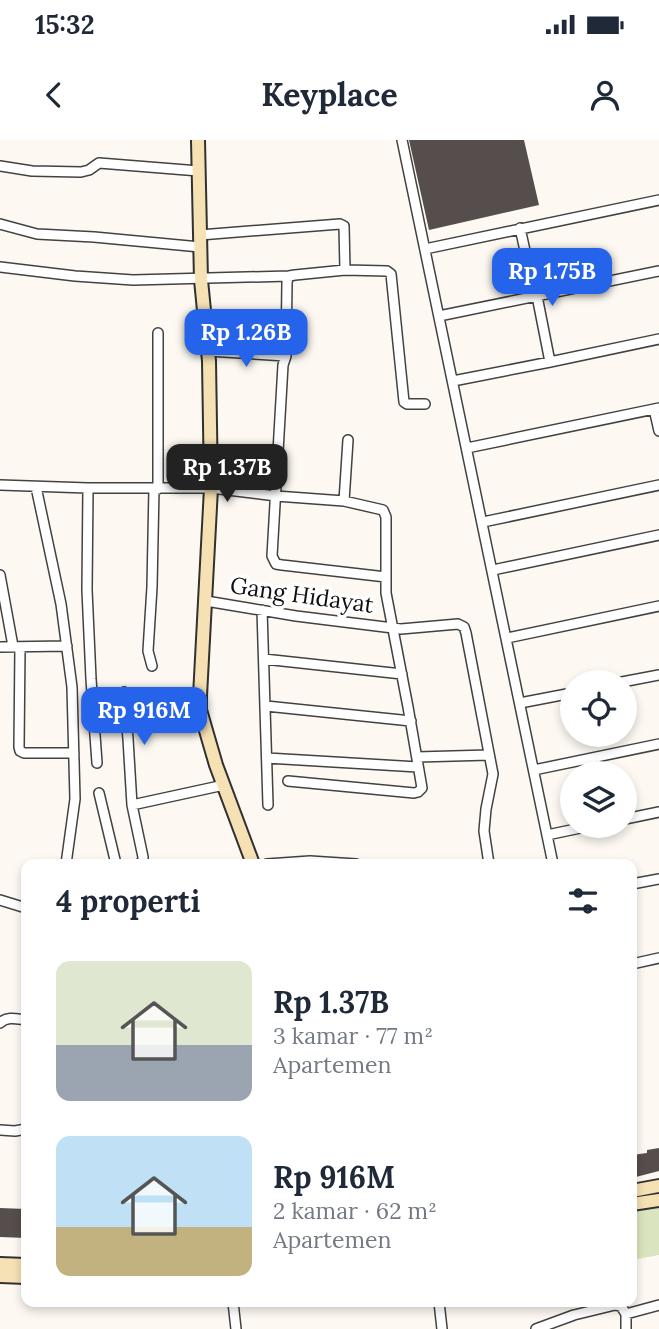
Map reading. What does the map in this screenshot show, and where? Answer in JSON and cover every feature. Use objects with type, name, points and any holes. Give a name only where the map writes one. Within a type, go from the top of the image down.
[{"type":"street","points":[[198,140],[201,279],[208,351],[211,488],[200,710],[251,859]]},
{"type":"street","points":[[402,140],[553,859]]},
{"type":"street","points":[[0,166],[32,171],[81,172],[99,163],[198,171]]},
{"type":"street","points":[[425,249],[659,200]]},
{"type":"street","points":[[0,223],[37,234],[200,241],[340,224],[344,228],[345,270]]},
{"type":"street","points":[[520,228],[550,362]]},
{"type":"street","points":[[0,267],[121,279],[201,279],[289,276],[345,270],[387,271],[391,274],[402,397],[407,404],[425,404]]},
{"type":"street","points":[[439,316],[659,271]]},
{"type":"street","points":[[289,276],[272,556],[276,564],[386,577]]},
{"type":"street","points":[[152,666],[148,651],[156,488],[158,333]]},
{"type":"street","points":[[453,381],[659,339]]},
{"type":"street","points":[[208,351],[286,356]]},
{"type":"street","points":[[467,448],[657,408],[659,431]]},
{"type":"street","points":[[344,502],[348,440]]},
{"type":"street","points":[[0,485],[211,488],[344,502],[383,510],[386,517],[386,593],[422,787],[418,792],[288,781]]},
{"type":"street","points":[[483,522],[659,485]]},
{"type":"street","points":[[36,487],[61,604],[72,687],[75,799],[67,859]]},
{"type":"street","points":[[88,488],[87,590],[97,763]]},
{"type":"street","points":[[493,570],[659,535]]},
{"type":"street","points":[[0,575],[17,646],[20,751],[74,753]]},
{"type":"street","name":"Gang Hidayat","points":[[206,601],[401,629],[458,624],[464,627],[489,755]]},
{"type":"street","points":[[506,638],[659,607]]},
{"type":"street","points":[[262,610],[268,806]]},
{"type":"street","points":[[0,647],[67,646]]},
{"type":"street","points":[[264,659],[402,674]]},
{"type":"street","points":[[637,679],[659,675]]},
{"type":"street","points":[[124,692],[132,805],[143,859]]},
{"type":"street","points":[[520,704],[560,696]]},
{"type":"street","points":[[266,706],[411,721]]},
{"type":"street","points":[[534,770],[659,744]]},
{"type":"street","points":[[267,758],[417,762],[489,755],[493,774],[484,831],[487,859]]},
{"type":"street","points":[[132,805],[224,785]]},
{"type":"street","points":[[99,793],[115,859]]},
{"type":"street","points":[[637,817],[659,812]]},
{"type":"street","points":[[547,835],[560,832]]},
{"type":"street","points":[[637,883],[659,878]]},
{"type":"street","points":[[0,900],[21,906]]},
{"type":"street","points":[[637,963],[659,958]]},
{"type":"street","points":[[0,1023],[10,1018],[21,1019]]},
{"type":"street","points":[[0,1130],[21,1130]]},
{"type":"street","points":[[637,1190],[659,1186]]},
{"type":"street","points":[[637,1203],[659,1200]]},
{"type":"street","points":[[0,1264],[21,1265]]},
{"type":"street","points":[[0,1276],[21,1277]]},
{"type":"street","points":[[626,1314],[659,1305]]},
{"type":"street","points":[[234,1307],[236,1329]]},
{"type":"street","points":[[440,1307],[442,1329]]},
{"type":"street","points":[[573,1307],[574,1315]]},
{"type":"street","points":[[536,1329],[607,1307]]},
{"type":"street","points":[[622,1307],[626,1314],[626,1329]]},
{"type":"green space","points":[[659,1196],[659,1255],[637,1259],[637,1200]]},
{"type":"building","points":[[409,140],[524,140],[539,205],[429,230]]},
{"type":"building","points":[[659,1148],[659,1171],[637,1177],[637,1154],[647,1153],[647,1150]]},
{"type":"building","points":[[0,1208],[21,1209],[21,1238],[0,1237]]}]
